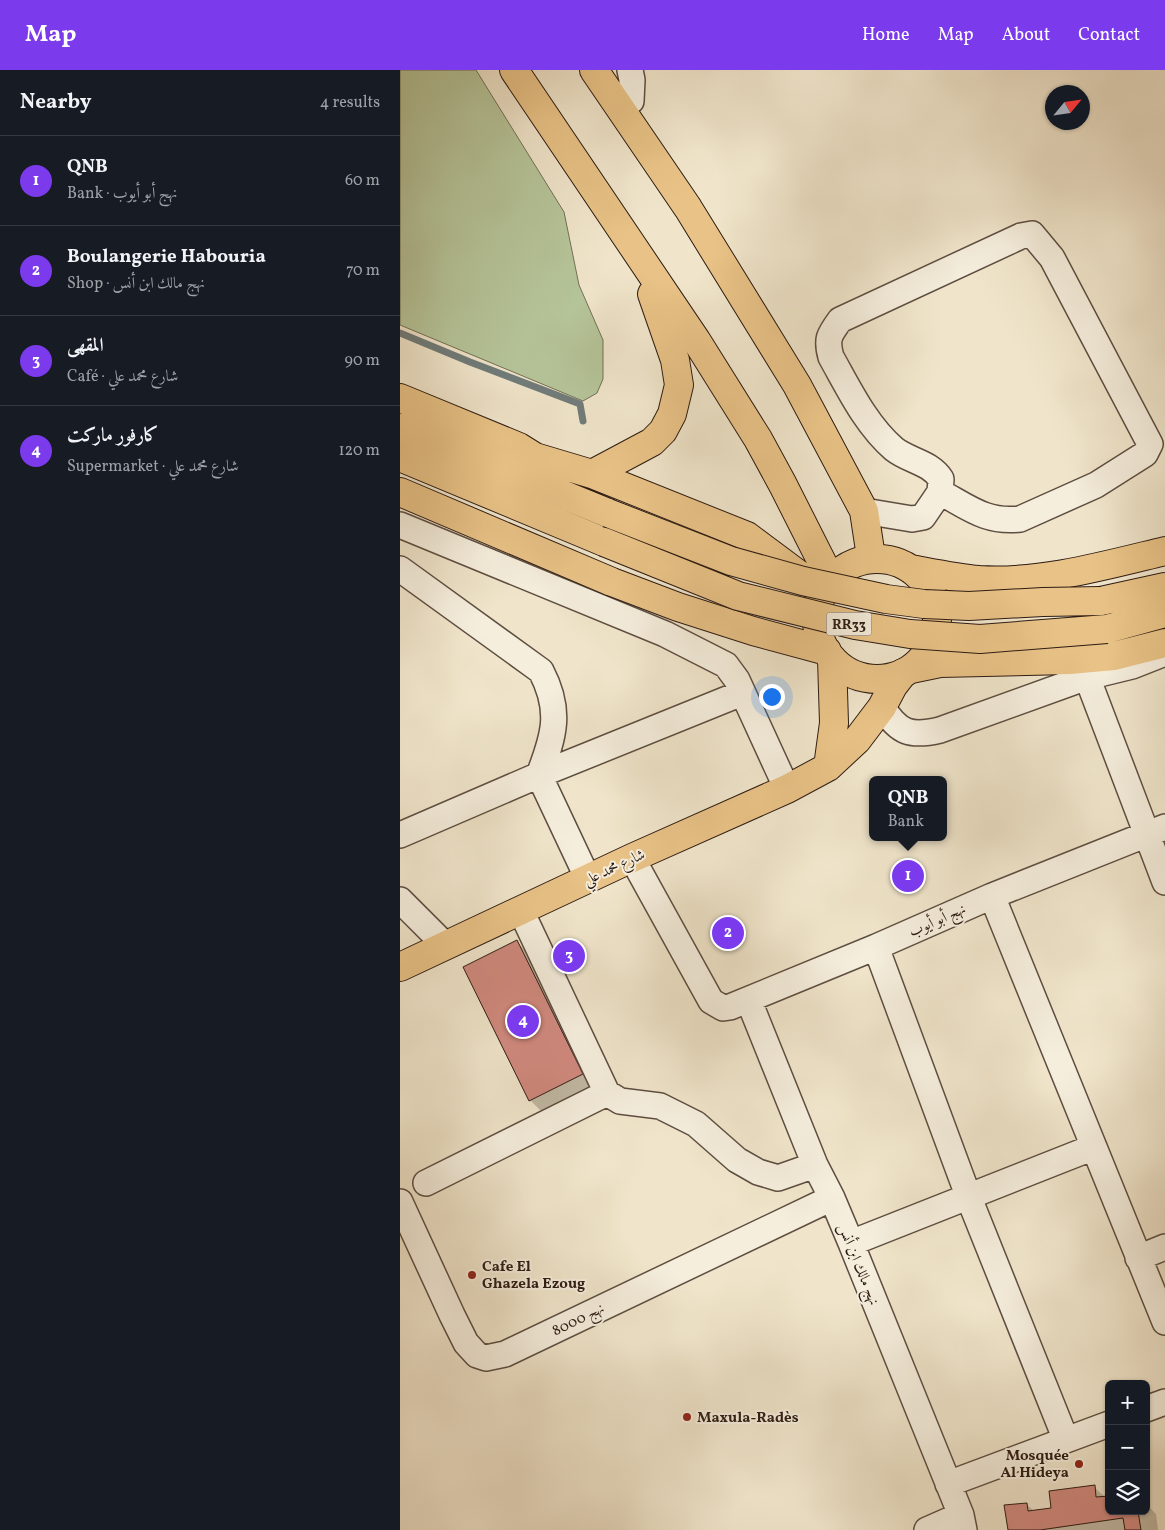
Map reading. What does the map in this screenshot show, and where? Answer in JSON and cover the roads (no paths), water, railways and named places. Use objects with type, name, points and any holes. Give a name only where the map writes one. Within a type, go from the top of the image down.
[{"type":"main road","points":[[514,70],[696,340],[758,439],[783,485],[827,586]]},
{"type":"main road","points":[[594,70],[693,215],[787,368],[864,511],[871,557]]},
{"type":"main road","points":[[592,474],[658,437],[672,414],[679,386],[675,360],[646,278],[615,222]]},
{"type":"main road","points":[[400,398],[519,447],[535,457],[592,474],[747,536],[827,586]]},
{"type":"main road","name":"RR33","points":[[400,428],[730,561],[803,581],[886,599],[924,604],[969,606],[1101,601],[1165,587]]},
{"type":"main road","name":"RR33","points":[[400,457],[738,596],[855,625],[910,634],[980,639],[1107,629],[1165,614]]},
{"type":"main road","points":[[400,492],[612,582],[829,655]]},
{"type":"main road","points":[[1165,550],[1083,570],[1019,580],[979,580],[911,569],[896,562],[871,557],[841,570],[827,586],[818,607],[817,622],[820,638],[829,655],[847,671],[865,678],[885,679],[907,671],[940,663],[1069,660],[1114,656],[1165,643]]},
{"type":"main road","points":[[907,671],[923,658],[932,644],[936,628],[936,611],[932,595],[923,581],[911,569]]},
{"type":"main road","points":[[828,767],[834,723],[829,655]]},
{"type":"main road","name":"شارع محمد علي","points":[[400,967],[632,858],[787,789],[828,767],[857,740],[882,707],[892,686],[907,671]]},
{"type":"street","points":[[620,109],[631,101],[632,80],[630,70]]},
{"type":"street","points":[[864,511],[912,519],[923,517],[940,492],[942,479],[936,470],[896,450],[875,430],[831,357],[828,346],[829,334],[840,320],[1021,236],[1032,234],[1052,258],[1150,444],[1145,454],[1096,485],[1020,519],[987,518],[940,492]]},
{"type":"street","points":[[400,526],[665,634],[726,665],[737,680],[787,789]]},
{"type":"street","points":[[401,572],[541,671],[550,687],[555,717],[551,743],[538,776],[588,879]]},
{"type":"street","points":[[882,707],[891,721],[904,730],[921,734],[940,730],[1087,677],[1132,666],[1165,653]]},
{"type":"street","points":[[1087,677],[1156,831],[1165,882]]},
{"type":"street","points":[[400,835],[538,776],[742,693]]},
{"type":"street","name":"نهج أبو أيوب","points":[[632,858],[711,1001],[723,1008],[749,1000],[992,896],[1156,831]]},
{"type":"street","points":[[992,896],[1165,1322]]},
{"type":"street","points":[[400,900],[446,946]]},
{"type":"street","points":[[521,911],[607,1093],[620,1101],[660,1106],[696,1124],[737,1160],[758,1172],[778,1178],[815,1165]]},
{"type":"street","points":[[876,947],[969,1198],[1066,1440]]},
{"type":"street","name":"نهج مالك ابن أنس","points":[[749,1000],[815,1165],[832,1198],[851,1243],[963,1522]]},
{"type":"street","points":[[426,1183],[607,1093]]},
{"type":"street","points":[[851,1243],[969,1198],[1094,1147]]},
{"type":"street","name":"نهج 8000","points":[[400,1202],[466,1342],[477,1355],[486,1358],[505,1354],[832,1198]]},
{"type":"street","points":[[1138,1258],[1165,1246]]},
{"type":"street","points":[[1150,1408],[1165,1402]]},
{"type":"street","points":[[948,1484],[1106,1425]]},
{"type":"street","points":[[928,1530],[963,1522]]},
{"type":"waterway","points":[[400,333],[580,404],[583,421]]},
{"type":"place","name":"QNB","points":[[908,876]]},
{"type":"place","name":"Boulangerie Habouria","points":[[728,933]]},
{"type":"place","name":"المقهى","points":[[569,956]]},
{"type":"place","name":"كارفور ماركت","points":[[523,1021]]},
{"type":"place","name":"Cafe El Ghazela Ezoug","points":[[472,1275]]},
{"type":"place","name":"Maxula-Radès","points":[[687,1417]]},
{"type":"place","name":"Mosquée Al Hideya","points":[[1079,1464]]}]
